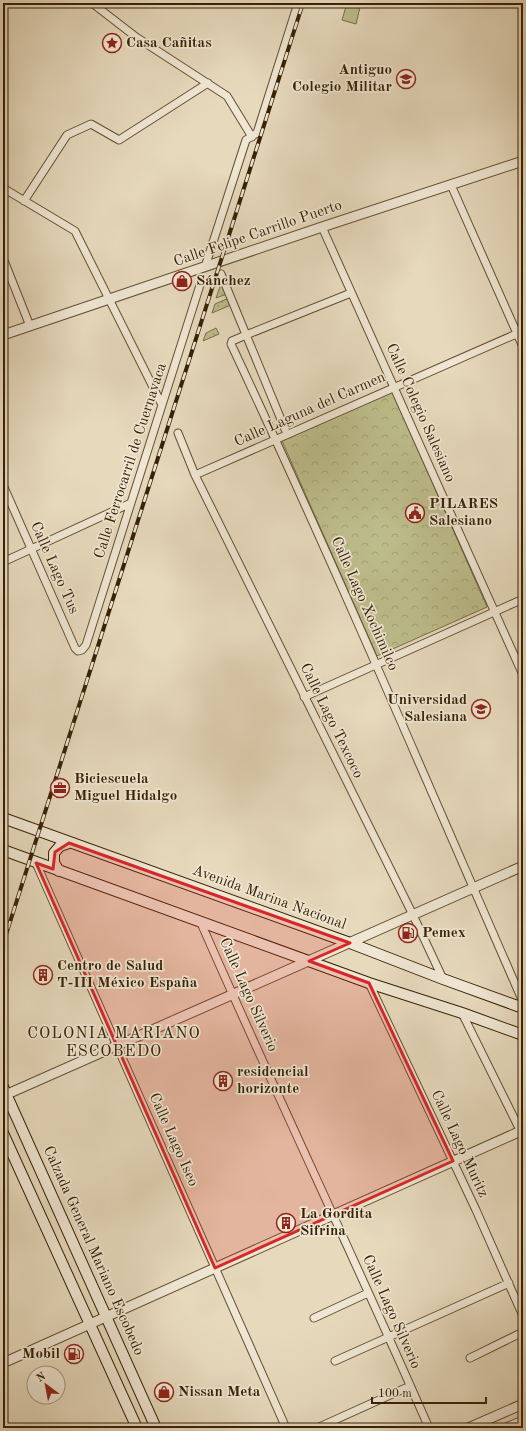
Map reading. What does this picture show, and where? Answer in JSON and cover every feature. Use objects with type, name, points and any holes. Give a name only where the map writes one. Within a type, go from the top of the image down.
[{"type":"main road","name":"Avenida Marina Nacional","points":[[3,818],[350,943],[523,1008]]},
{"type":"main road","points":[[38,864],[48,859],[53,853],[51,836]]},
{"type":"main road","points":[[59,871],[54,863],[54,853],[60,846],[69,843]]},
{"type":"main road","points":[[3,850],[38,864],[369,983],[462,1013],[523,1035]]},
{"type":"main road","name":"Calzada General Mariano Escobedo","points":[[4,1092],[156,1428]]},
{"type":"main road","points":[[3,1133],[137,1428]]},
{"type":"street","points":[[92,3],[136,37],[228,96],[252,137]]},
{"type":"street","points":[[205,267],[246,140],[257,133],[298,3]]},
{"type":"street","points":[[24,201],[67,136],[91,124],[119,140],[208,83]]},
{"type":"street","name":"Calle Felipe Carrillo Puerto","points":[[3,335],[523,161]]},
{"type":"street","points":[[451,185],[520,332],[523,347]]},
{"type":"street","points":[[3,188],[75,231],[162,405]]},
{"type":"street","name":"Calle Colegio Salesiano","points":[[322,227],[523,675]]},
{"type":"street","points":[[3,258],[30,326]]},
{"type":"street","points":[[221,274],[287,434]]},
{"type":"street","name":"Calle Ferrocarril de Cuernavaca","points":[[86,644],[200,285]]},
{"type":"street","points":[[246,335],[352,293]]},
{"type":"street","name":"Calle Laguna del Carmen","points":[[196,474],[520,332]]},
{"type":"street","name":"Calle Lago Xochimilco","points":[[246,335],[232,341],[231,344],[276,439],[377,664],[523,1002]]},
{"type":"street","name":"Calle Lago Texcoco","points":[[178,433],[196,474],[304,697],[413,915],[443,979]]},
{"type":"street","name":"Calle Lago Tus","points":[[3,486],[75,648],[78,651],[82,650],[86,644]]},
{"type":"street","points":[[3,562],[130,503]]},
{"type":"street","points":[[304,697],[523,600]]},
{"type":"street","name":"Calle Lago Iseo","points":[[38,864],[116,1045],[286,1428]]},
{"type":"street","points":[[4,1092],[233,995],[523,866]]},
{"type":"street","name":"Calle Lago Silverio","points":[[201,923],[429,1428]]},
{"type":"street","name":"Calle Lago Muritz","points":[[369,983],[453,1161],[523,1316]]},
{"type":"street","points":[[3,1364],[106,1316],[333,1216],[453,1161],[522,1132],[462,1013]]},
{"type":"street","points":[[335,1361],[509,1283]]},
{"type":"street","points":[[314,1318],[368,1293]]},
{"type":"street","points":[[470,1358],[523,1332]]},
{"type":"street","points":[[317,1428],[410,1386]]},
{"type":"street","points":[[468,1428],[523,1404]]},
{"type":"street","points":[[506,1428],[521,1424]]},
{"type":"highlighted area","points":[[69,843],[350,943],[309,961],[369,983],[453,1161],[215,1268],[36,863],[53,869],[55,852]]},
{"type":"green space","points":[[347,3],[361,3],[356,24],[342,20]]},
{"type":"green space","points":[[222,281],[227,294],[216,298]]},
{"type":"green space","points":[[229,298],[231,305],[212,313],[215,304]]},
{"type":"green space","points":[[216,328],[219,334],[203,341],[206,333]]},
{"type":"green space","points":[[392,391],[487,607],[377,656],[282,441]]},
{"type":"railway","points":[[3,944],[303,3]]},
{"type":"place","name":"Casa Cañitas","points":[[112,43]]},
{"type":"place","name":"Antiguo Colegio Militar","points":[[406,79]]},
{"type":"place","name":"Sánchez","points":[[182,281]]},
{"type":"place","name":"PILARES Salesiano","points":[[415,513]]},
{"type":"place","name":"Universidad Salesiana","points":[[481,709]]},
{"type":"place","name":"Biciescuela Miguel Hidalgo","points":[[60,788]]},
{"type":"place","name":"Pemex","points":[[408,933]]},
{"type":"place","name":"Centro de Salud T-III México España","points":[[43,975]]},
{"type":"place","name":"residencial horizonte","points":[[223,1081]]},
{"type":"place","name":"La Gordita Sifrina","points":[[286,1223]]},
{"type":"place","name":"Mobil","points":[[74,1354]]},
{"type":"place","name":"Nissan Meta","points":[[164,1392]]},
{"type":"district","name":"COLONIA MARIANO ESCOBEDO","points":[[114,1043]]}]
